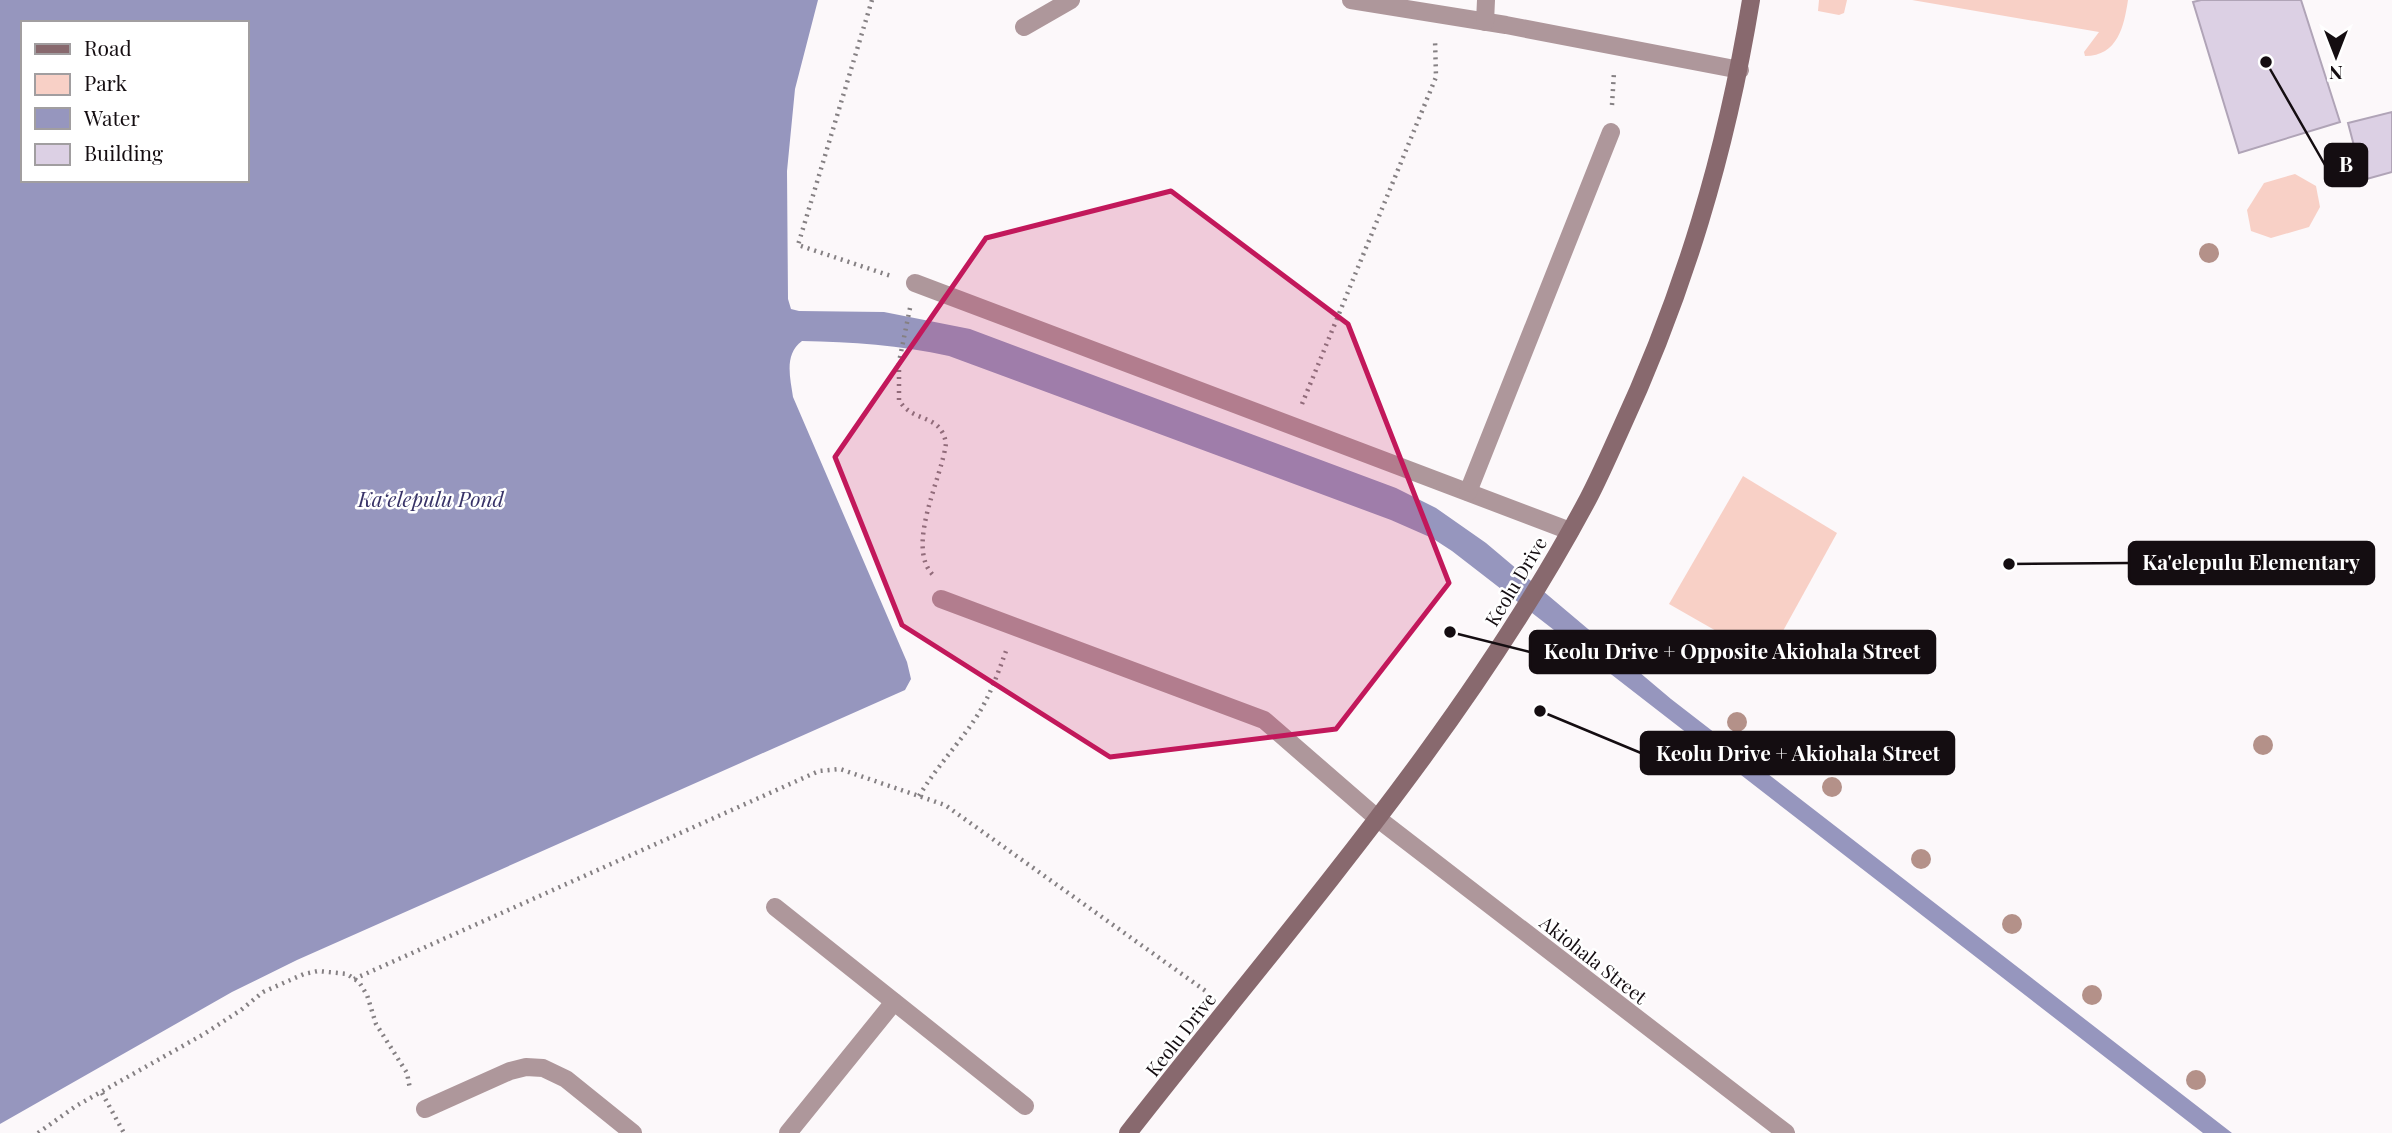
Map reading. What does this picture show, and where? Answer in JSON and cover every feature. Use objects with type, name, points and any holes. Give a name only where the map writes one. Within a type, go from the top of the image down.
[{"type":"main road","name":"Keolu Drive","points":[[1128,1133],[1377,818],[1458,708],[1502,644],[1570,531],[1595,485],[1667,324],[1699,228],[1740,70],[1751,0]]},
{"type":"street","points":[[1024,27],[1072,0]]},
{"type":"street","points":[[1351,0],[1740,70]]},
{"type":"street","points":[[1485,22],[1486,0]]},
{"type":"street","points":[[1468,492],[1611,132]]},
{"type":"street","points":[[915,283],[1570,531]]},
{"type":"street","name":"Akiohala Street","points":[[942,599],[1264,720],[1377,818],[1786,1133]]},
{"type":"street","points":[[775,907],[1026,1106]]},
{"type":"street","points":[[788,1133],[894,1002]]},
{"type":"street","points":[[425,1108],[510,1071],[526,1067],[543,1068],[566,1079],[633,1133]]},
{"type":"path","points":[[872,0],[797,246],[915,283]]},
{"type":"path","points":[[1293,426],[1436,77],[1434,14]]},
{"type":"path","points":[[1611,132],[1615,46]]},
{"type":"path","points":[[911,305],[900,362],[899,400],[909,413],[935,422],[946,443],[929,506],[923,552],[925,567],[946,583],[942,599]]},
{"type":"path","points":[[919,796],[934,770],[977,716],[1016,627]]},
{"type":"path","points":[[354,979],[819,771],[840,769],[945,805],[1228,1007]]},
{"type":"path","points":[[38,1133],[64,1114],[191,1042],[276,985],[318,971],[346,974],[359,982],[367,995],[376,1024],[407,1073],[411,1095]]},
{"type":"path","points":[[102,1093],[124,1133]]},
{"type":"highlighted area","points":[[1171,191],[1348,324],[1449,583],[1336,729],[1110,757],[902,625],[835,457],[986,238]]},
{"type":"green space","points":[[1819,0],[1847,0],[1844,13],[1839,15],[1818,11]]},
{"type":"green space","points":[[1912,0],[2128,0],[2121,29],[2112,45],[2096,55],[2085,56],[2084,52],[2099,32]]},
{"type":"green space","points":[[2295,174],[2316,186],[2320,207],[2309,227],[2271,238],[2251,231],[2247,210],[2264,183]]},
{"type":"green space","points":[[1743,476],[1837,533],[1767,660],[1669,604]]},
{"type":"water","name":"Kaʻelepulu Pond","points":[[0,0],[818,0],[795,89],[787,171],[788,299],[791,309],[884,312],[970,329],[1396,488],[1436,508],[1486,543],[1671,699],[2232,1133],[2203,1133],[1432,538],[1391,520],[949,356],[912,349],[839,342],[802,341],[796,346],[790,359],[793,397],[907,662],[911,679],[905,690],[297,960],[232,992],[0,1124]]},
{"type":"building","points":[[2301,0],[2340,122],[2239,153],[2193,2]]},
{"type":"building","points":[[2392,112],[2392,172],[2363,180],[2348,123]]},
{"type":"place","name":"B","points":[[2266,62]]},
{"type":"place","name":"Ka'elepulu Elementary","points":[[2009,564]]},
{"type":"place","name":"Keolu Drive + Opposite Akiohala Street","points":[[1450,632]]},
{"type":"place","name":"Keolu Drive + Akiohala Street","points":[[1540,711]]}]
